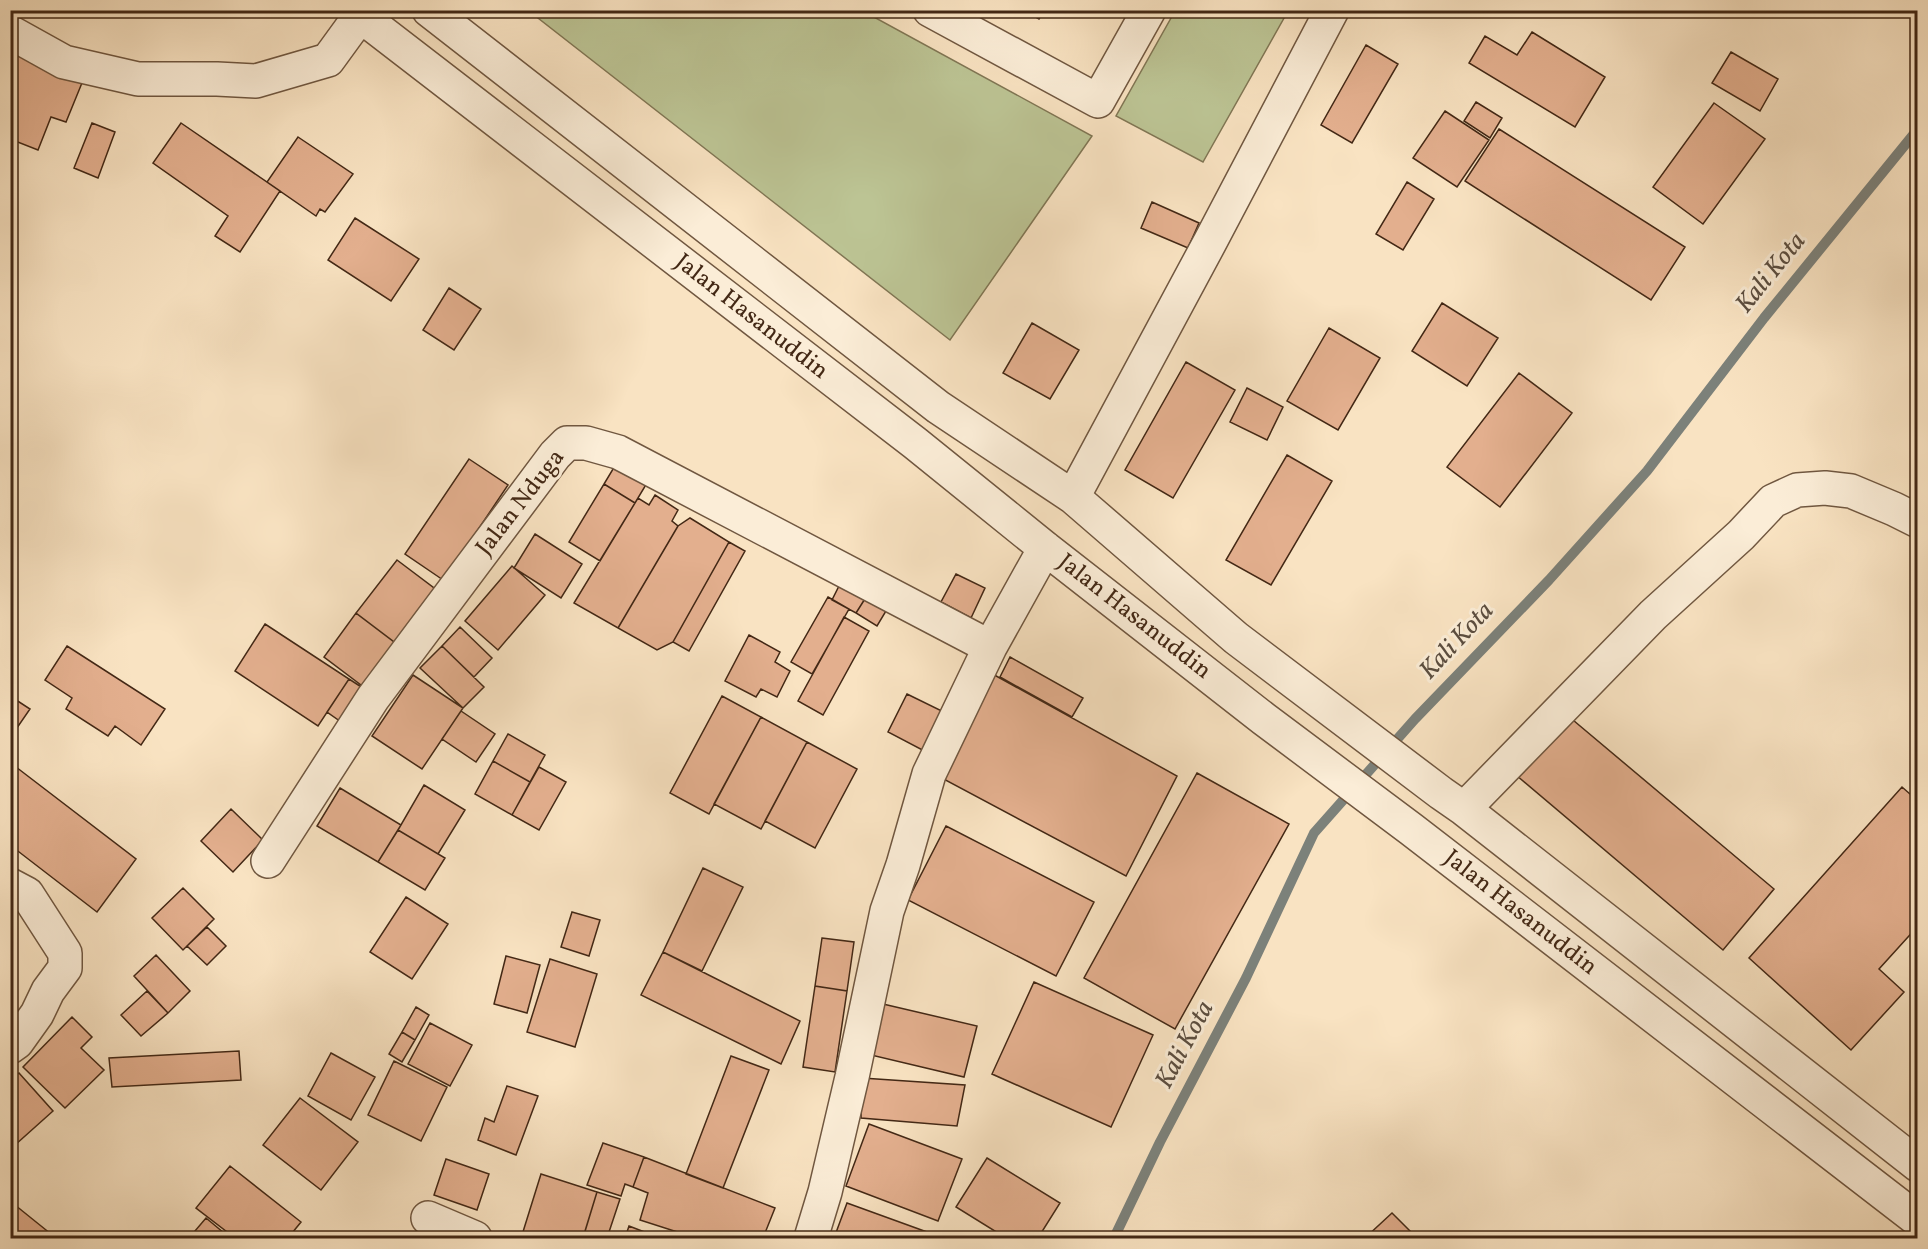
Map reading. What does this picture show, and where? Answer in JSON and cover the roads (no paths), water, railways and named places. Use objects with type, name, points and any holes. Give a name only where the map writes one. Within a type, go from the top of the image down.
[{"type":"street","name":"Jalan Hasanuddin","points":[[429,10],[938,407],[1073,497],[1236,638],[1452,801],[1906,1157]]},
{"type":"street","points":[[930,10],[1098,101],[1149,10]]},
{"type":"street","points":[[1073,497],[1332,10]]},
{"type":"street","name":"Jalan Hasanuddin","points":[[357,13],[905,436],[1264,719],[1411,829],[1917,1220]]},
{"type":"street","points":[[10,32],[64,63],[138,79],[256,81],[328,60],[357,13]]},
{"type":"street","name":"Jalan Nduga","points":[[267,861],[373,698],[555,455],[567,444],[586,443],[618,452],[990,647]]},
{"type":"street","points":[[1452,801],[1505,769],[1653,615],[1741,535],[1773,501],[1797,490],[1825,488],[1851,491],[1894,508],[1917,522]]},
{"type":"street","points":[[811,1239],[825,1192],[852,1077],[887,911],[929,774],[990,647],[1045,548]]},
{"type":"street","points":[[10,885],[27,894],[65,952],[65,968],[48,991],[37,1014],[17,1042],[10,1047]]},
{"type":"street","points":[[1868,1182],[1906,1157]]},
{"type":"street","points":[[428,1218],[475,1239]]},
{"type":"waterway","name":"Kali Kota","points":[[1114,1238],[1160,1142],[1246,978],[1314,833],[1415,719],[1549,580],[1647,471],[1764,318],[1918,129]]}]
